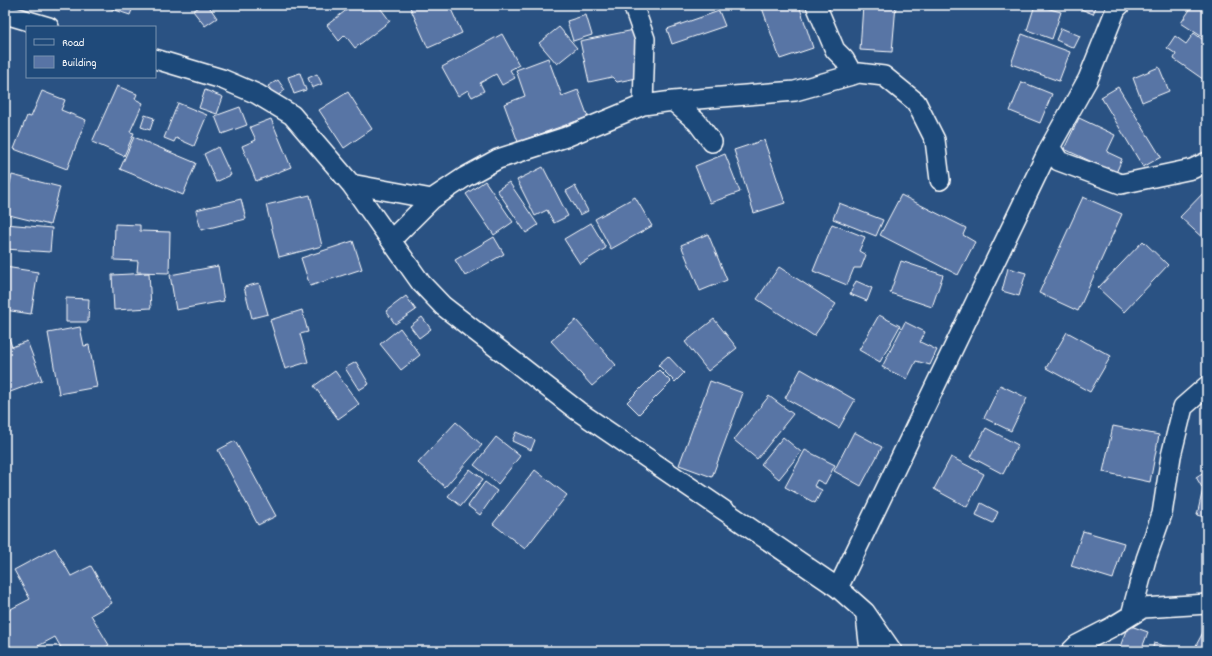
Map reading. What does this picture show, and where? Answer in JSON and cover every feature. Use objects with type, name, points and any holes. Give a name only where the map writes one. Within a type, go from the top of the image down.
[{"type":"street","points":[[633,5],[645,39],[643,105]]},
{"type":"street","points":[[816,5],[835,50],[844,59],[853,75]]},
{"type":"street","points":[[838,588],[1050,147],[1088,79],[1117,6]]},
{"type":"street","points":[[5,14],[46,26]]},
{"type":"street","points":[[156,59],[222,79],[257,94],[292,115],[351,184],[421,283],[443,306],[578,411],[838,588],[865,612],[892,651]]},
{"type":"street","points":[[391,240],[432,199],[465,177],[498,159],[566,137],[643,105],[673,101],[795,91],[859,73],[884,76],[916,102],[935,140],[940,180]]},
{"type":"street","points":[[673,101],[697,122],[712,142]]},
{"type":"street","points":[[1050,147],[1059,161],[1121,184],[1192,169],[1207,162]]},
{"type":"street","points":[[351,184],[432,199]]},
{"type":"street","points":[[1131,615],[1146,558],[1162,514],[1171,456],[1183,407],[1207,386]]},
{"type":"street","points":[[1071,651],[1077,644],[1143,608],[1207,604]]},
{"type":"street","points":[[865,612],[870,651]]},
{"type":"building","points":[[100,5],[134,5],[130,15]]},
{"type":"building","points":[[202,5],[208,5],[217,18],[205,26],[193,11]]},
{"type":"building","points":[[277,5],[293,5],[278,9]]},
{"type":"building","points":[[353,5],[378,5],[390,21],[355,48],[345,35],[339,41],[327,25]]},
{"type":"building","points":[[409,5],[449,5],[462,33],[428,48]]},
{"type":"building","points":[[761,5],[799,5],[813,48],[780,59]]},
{"type":"building","points":[[863,5],[896,5],[892,52],[860,50]]},
{"type":"building","points":[[1035,5],[1061,12],[1052,39],[1027,30]]},
{"type":"building","points":[[1071,5],[1097,5],[1093,14]]},
{"type":"building","points":[[1193,5],[1207,5],[1207,40],[1181,23]]},
{"type":"building","points":[[719,11],[725,26],[672,44],[667,29]]},
{"type":"building","points":[[586,15],[592,35],[573,41],[567,21]]},
{"type":"building","points":[[559,27],[577,48],[557,64],[539,43]]},
{"type":"building","points":[[1061,28],[1080,36],[1074,48],[1056,40]]},
{"type":"building","points":[[634,30],[643,70],[637,78],[617,82],[612,77],[589,82],[580,41]]},
{"type":"building","points":[[1194,33],[1207,43],[1207,82],[1174,59],[1176,54],[1167,48],[1175,36],[1186,44]]},
{"type":"building","points":[[502,34],[519,65],[510,70],[515,78],[502,85],[496,74],[480,83],[484,91],[472,97],[468,90],[458,96],[442,67]]},
{"type":"building","points":[[1022,34],[1070,52],[1059,81],[1011,64]]},
{"type":"building","points":[[548,58],[562,96],[578,90],[588,117],[518,142],[504,104],[525,96],[516,70]]},
{"type":"building","points":[[1159,67],[1169,91],[1142,102],[1133,78]]},
{"type":"building","points":[[300,73],[306,90],[294,94],[288,77]]},
{"type":"building","points":[[317,74],[322,84],[312,88],[308,78]]},
{"type":"building","points":[[278,80],[285,90],[276,97],[268,86]]},
{"type":"building","points":[[1022,82],[1052,94],[1040,123],[1010,111]]},
{"type":"building","points":[[117,86],[137,94],[135,99],[143,103],[130,132],[134,133],[124,156],[92,142]]},
{"type":"building","points":[[1118,87],[1161,157],[1143,167],[1101,97]]},
{"type":"building","points":[[5,89],[11,90],[5,109]]},
{"type":"building","points":[[205,90],[223,97],[217,114],[199,108]]},
{"type":"building","points":[[42,91],[65,100],[61,110],[86,120],[67,169],[14,149],[27,116],[31,117]]},
{"type":"building","points":[[348,92],[372,129],[344,148],[319,110]]},
{"type":"building","points":[[178,103],[207,115],[194,146],[176,138],[174,142],[164,138]]},
{"type":"building","points":[[240,107],[247,125],[222,134],[215,116]]},
{"type":"building","points":[[145,115],[154,118],[150,130],[141,127]]},
{"type":"building","points":[[1079,118],[1115,135],[1107,152],[1122,159],[1116,173],[1064,149]]},
{"type":"building","points":[[271,119],[291,167],[256,181],[242,146],[256,140],[250,127]]},
{"type":"building","points":[[134,137],[196,163],[183,195],[120,169]]},
{"type":"building","points":[[764,140],[785,203],[754,213],[734,150]]},
{"type":"building","points":[[218,147],[231,175],[216,182],[204,154]]},
{"type":"building","points":[[725,154],[740,192],[710,203],[695,166]]},
{"type":"building","points":[[543,167],[568,216],[554,223],[547,210],[535,216],[517,180]]},
{"type":"building","points":[[12,175],[60,187],[50,225],[5,214],[5,202]]},
{"type":"building","points":[[485,181],[513,222],[494,235],[466,194]]},
{"type":"building","points":[[509,182],[538,225],[526,233],[497,190]]},
{"type":"building","points":[[575,186],[588,211],[580,215],[566,191]]},
{"type":"building","points":[[1207,189],[1207,242],[1180,217]]},
{"type":"building","points":[[310,195],[322,246],[279,257],[266,205]]},
{"type":"building","points":[[901,195],[966,228],[963,235],[975,242],[958,275],[880,235]]},
{"type":"building","points":[[635,197],[652,226],[611,249],[595,219]]},
{"type":"building","points":[[1083,197],[1122,214],[1078,311],[1039,293]]},
{"type":"building","points":[[241,199],[246,219],[201,230],[196,210]]},
{"type":"building","points":[[839,203],[883,220],[876,236],[833,219]]},
{"type":"building","points":[[591,223],[606,248],[580,264],[564,239]]},
{"type":"building","points":[[5,224],[52,228],[50,252],[5,249]]},
{"type":"building","points":[[115,224],[140,225],[140,231],[170,232],[169,273],[137,272],[138,261],[114,260]]},
{"type":"building","points":[[832,224],[865,237],[859,251],[866,255],[861,268],[854,268],[847,285],[813,271]]},
{"type":"building","points":[[708,234],[727,280],[700,291],[681,245]]},
{"type":"building","points":[[494,237],[504,254],[465,276],[455,260]]},
{"type":"building","points":[[353,241],[362,269],[310,286],[301,258]]},
{"type":"building","points":[[1143,241],[1168,265],[1124,312],[1098,288]]},
{"type":"building","points":[[901,261],[943,275],[932,307],[890,293]]},
{"type":"building","points":[[218,266],[224,301],[176,310],[170,275]]},
{"type":"building","points":[[5,267],[38,272],[31,314],[5,310]]},
{"type":"building","points":[[779,267],[836,304],[814,336],[757,299]]},
{"type":"building","points":[[1008,268],[1026,273],[1019,296],[1002,291]]},
{"type":"building","points":[[149,273],[151,308],[114,310],[112,275]]},
{"type":"building","points":[[856,281],[872,288],[867,301],[850,294]]},
{"type":"building","points":[[259,283],[268,314],[252,318],[244,287]]},
{"type":"building","points":[[406,296],[416,310],[395,324],[386,311]]},
{"type":"building","points":[[66,298],[89,299],[88,322],[66,322]]},
{"type":"building","points":[[302,310],[308,332],[300,334],[308,362],[285,369],[270,320]]},
{"type":"building","points":[[879,315],[900,326],[880,362],[859,350]]},
{"type":"building","points":[[422,317],[431,329],[419,338],[410,326]]},
{"type":"building","points":[[714,319],[737,348],[708,371],[685,342]]},
{"type":"building","points":[[576,320],[616,365],[592,386],[551,341]]},
{"type":"building","points":[[905,322],[925,332],[920,342],[937,350],[930,365],[916,361],[907,379],[882,367]]},
{"type":"building","points":[[80,327],[84,346],[89,345],[97,387],[59,394],[48,333]]},
{"type":"building","points":[[400,328],[420,355],[401,370],[380,344]]},
{"type":"building","points":[[1067,332],[1111,356],[1090,392],[1046,368]]},
{"type":"building","points":[[9,338],[12,347],[27,341],[42,380],[5,394],[5,339]]},
{"type":"building","points":[[668,356],[684,373],[675,382],[658,365]]},
{"type":"building","points":[[356,362],[369,384],[359,390],[345,368]]},
{"type":"building","points":[[801,369],[855,400],[839,428],[785,398]]},
{"type":"building","points":[[659,370],[671,382],[639,414],[627,402]]},
{"type":"building","points":[[335,371],[359,404],[338,419],[314,386]]},
{"type":"building","points":[[710,381],[743,393],[712,477],[679,465]]},
{"type":"building","points":[[1000,385],[1027,398],[1011,431],[984,418]]},
{"type":"building","points":[[769,396],[793,414],[757,459],[734,440]]},
{"type":"building","points":[[1207,404],[1207,421],[1205,421]]},
{"type":"building","points":[[456,422],[482,445],[445,487],[418,463]]},
{"type":"building","points":[[1113,426],[1159,435],[1150,482],[1103,472]]},
{"type":"building","points":[[986,428],[1018,445],[1003,474],[971,457]]},
{"type":"building","points":[[516,432],[535,440],[531,450],[512,441]]},
{"type":"building","points":[[854,432],[882,447],[861,486],[834,471]]},
{"type":"building","points":[[496,437],[520,456],[498,484],[474,465]]},
{"type":"building","points":[[783,437],[801,452],[779,479],[761,464]]},
{"type":"building","points":[[235,441],[276,516],[258,525],[218,450]]},
{"type":"building","points":[[805,450],[835,465],[825,484],[817,480],[814,486],[822,490],[815,503],[785,487]]},
{"type":"building","points":[[951,457],[984,474],[967,507],[934,489]]},
{"type":"building","points":[[470,469],[483,479],[461,506],[448,496]]},
{"type":"building","points":[[535,470],[567,495],[525,549],[493,524]]},
{"type":"building","points":[[1207,470],[1207,518],[1197,515],[1203,489],[1196,477]]},
{"type":"building","points":[[485,482],[497,491],[480,515],[468,506]]},
{"type":"building","points":[[981,503],[998,512],[993,523],[976,515]]},
{"type":"building","points":[[1083,531],[1124,543],[1113,579],[1071,566]]},
{"type":"building","points":[[55,548],[71,576],[91,566],[112,603],[91,615],[109,645],[99,651],[63,651],[55,637],[29,651],[5,651],[5,612],[30,599],[14,570]]},
{"type":"building","points":[[1128,625],[1148,632],[1141,651],[1128,651],[1120,647]]},
{"type":"building","points":[[1207,625],[1207,651],[1193,651]]},
{"type":"building","points":[[1154,643],[1182,651],[1152,651]]},
{"type":"building","points":[[241,645],[244,651],[230,651]]},
{"type":"building","points":[[453,647],[463,651],[452,651]]}]
